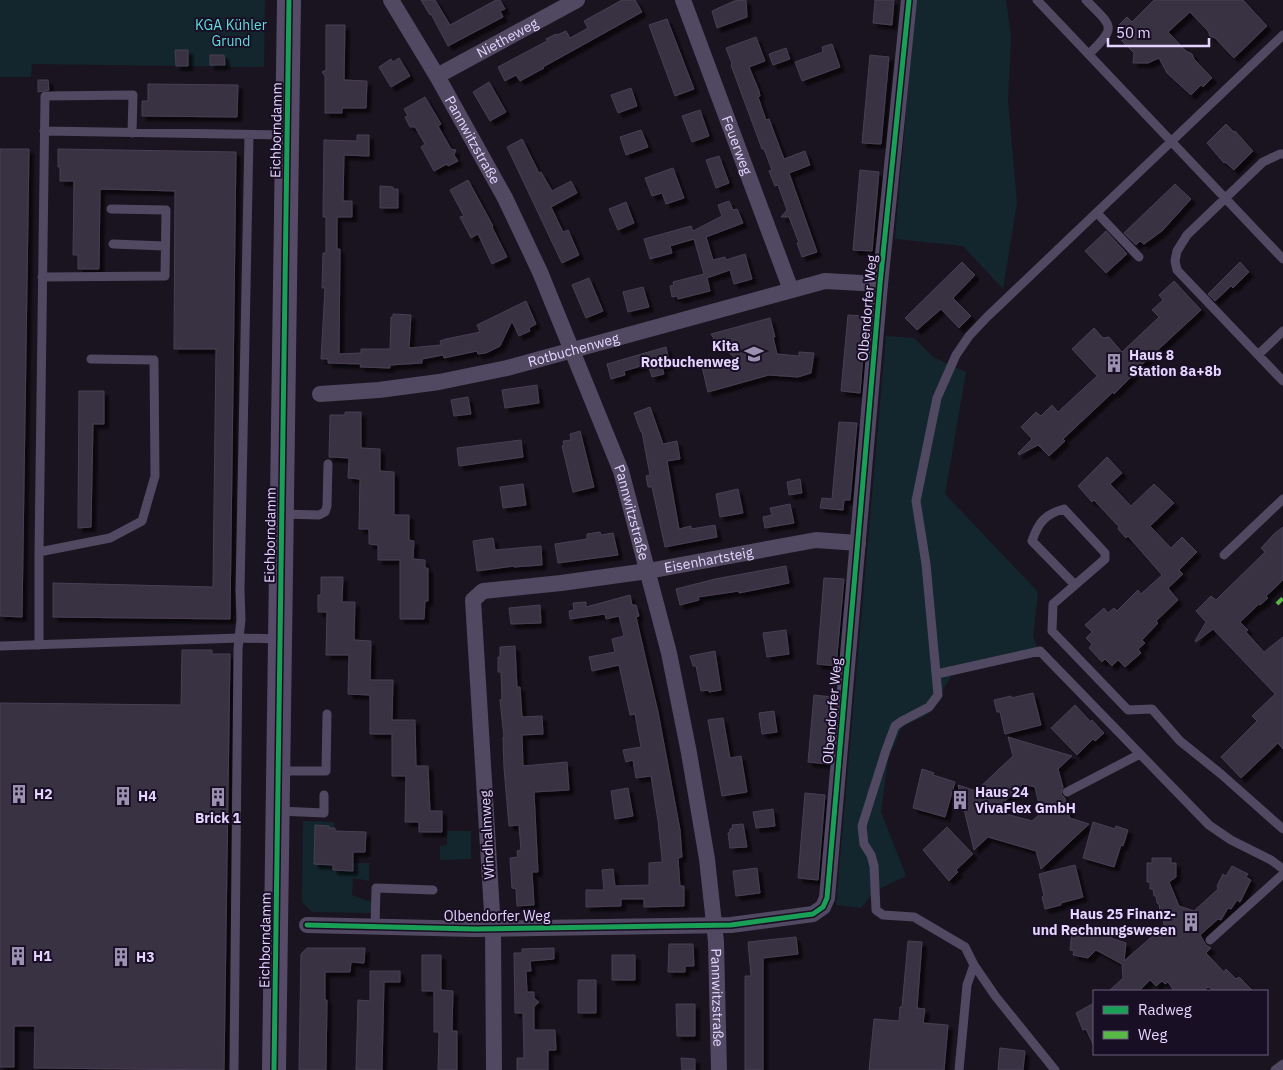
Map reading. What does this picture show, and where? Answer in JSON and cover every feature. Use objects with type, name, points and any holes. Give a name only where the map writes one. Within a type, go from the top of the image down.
[{"type":"main road","name":"Eichborndamm","points":[[274,1070],[289,0]]},
{"type":"street","name":"Pannwitzstraße","points":[[391,0],[437,76],[505,198],[540,272],[621,471],[669,653],[689,753],[715,924],[719,1070]]},
{"type":"street","name":"Nietheweg","points":[[437,76],[577,0]]},
{"type":"street","name":"Feuerweg","points":[[683,0],[791,290]]},
{"type":"street","name":"Olbendorfer Weg","points":[[307,925],[492,929],[731,925],[813,914],[823,907],[827,898],[880,284],[909,0]]},
{"type":"street","name":"Rotbuchenweg","points":[[320,394],[379,390],[439,382],[508,368],[825,281],[880,284]]},
{"type":"street","name":"Eisenhartsteig","points":[[473,600],[483,591],[648,571],[816,540],[858,542]]},
{"type":"street","name":"Windhalmweg","points":[[473,600],[492,929],[494,1070]]},
{"type":"lane","points":[[1037,0],[1173,141],[1283,259]]},
{"type":"lane","points":[[1086,0],[1107,22],[1109,32],[1106,38],[1089,54]]},
{"type":"lane","points":[[1055,1070],[996,997],[974,965],[965,947],[914,917],[883,915],[876,910],[874,866],[871,855],[864,844],[862,826],[895,726],[929,707],[938,694],[926,564],[916,501],[937,398],[956,354],[969,336],[987,317],[1283,35]]},
{"type":"lane","points":[[39,645],[45,96],[133,95],[132,132]]},
{"type":"lane","points":[[44,131],[287,135]]},
{"type":"lane","points":[[234,1070],[239,638],[249,135]]},
{"type":"lane","points":[[1283,154],[1263,162],[1187,235],[1177,251],[1175,261],[1177,270],[1283,381]]},
{"type":"lane","points":[[42,277],[165,276],[166,210],[111,209]]},
{"type":"lane","points":[[1097,213],[1139,257]]},
{"type":"lane","points":[[113,244],[165,246]]},
{"type":"lane","points":[[1258,355],[1283,331]]},
{"type":"lane","points":[[39,552],[110,538],[142,521],[155,476],[154,360],[91,359]]},
{"type":"lane","points":[[282,514],[319,515],[325,512],[327,506],[328,464]]},
{"type":"lane","points":[[1224,554],[1283,499]]},
{"type":"lane","points":[[1075,586],[1032,541],[1036,528],[1054,511],[1064,509],[1105,553],[1105,559],[1075,586],[1053,604],[1052,631],[1128,710],[1152,709],[1180,740],[1283,829]]},
{"type":"lane","points":[[0,646],[239,638],[280,639]]},
{"type":"lane","points":[[937,674],[1040,651],[1209,825],[1231,840],[1271,860],[1283,869]]},
{"type":"lane","points":[[279,771],[326,772],[327,714]]},
{"type":"lane","points":[[1067,792],[1140,754]]},
{"type":"lane","points":[[278,811],[324,813],[324,795]]},
{"type":"lane","points":[[1210,940],[1283,874]]},
{"type":"lane","points":[[375,927],[376,888],[432,890]]},
{"type":"lane","points":[[960,1070],[967,985],[974,965]]},
{"type":"lane","points":[[1275,1070],[1283,1064]]},
{"type":"green space","name":"KGA Kühler Grund","points":[[0,0],[265,0],[264,67],[32,64],[31,77],[0,77]]},
{"type":"green space","points":[[916,0],[1006,0],[1011,37],[1008,101],[1017,203],[1003,289],[963,246],[895,239]]},
{"type":"green space","points":[[886,336],[914,338],[933,357],[966,372],[945,494],[1038,592],[1033,636],[1039,654],[951,676],[930,713],[902,727],[888,759],[881,812],[906,876],[875,891],[861,908],[836,905]]},
{"type":"green space","points":[[303,821],[334,822],[334,828],[315,825],[315,833],[333,864],[334,870],[353,871],[353,863],[369,863],[369,881],[353,878],[352,895],[371,902],[371,913],[312,912],[302,902]]},
{"type":"green space","points":[[447,831],[471,831],[471,859],[440,860],[440,846],[447,845]]},
{"type":"building","points":[[421,0],[435,0],[450,25],[496,0],[500,0],[505,9],[500,11],[503,17],[448,46],[431,14]]},
{"type":"building","points":[[622,0],[635,0],[642,12],[520,81],[516,75],[505,81],[498,67],[547,41],[546,39],[556,34],[566,31],[570,38],[588,28],[584,21]]},
{"type":"building","points":[[746,0],[747,17],[717,28],[712,11],[734,1]]},
{"type":"building","points":[[875,0],[894,0],[892,25],[873,23]]},
{"type":"building","points":[[1154,0],[1243,0],[1267,26],[1234,58],[1215,38],[1210,36],[1208,31],[1190,12],[1168,32],[1186,51],[1192,54],[1194,59],[1212,78],[1191,95],[1167,73],[1159,58],[1148,63],[1133,63],[1134,53],[1121,40],[1127,34],[1119,25],[1127,17],[1132,22]]},
{"type":"building","points":[[667,19],[694,89],[675,96],[649,25]]},
{"type":"building","points":[[326,25],[345,25],[344,80],[367,81],[366,108],[342,108],[342,113],[325,113],[325,76],[322,72],[326,70]]},
{"type":"building","points":[[756,37],[765,61],[749,67],[759,91],[760,96],[758,97],[766,120],[769,119],[784,159],[805,151],[810,165],[789,173],[817,252],[802,257],[789,217],[781,217],[787,210],[778,185],[775,186],[769,171],[772,170],[764,149],[762,149],[726,48]]},
{"type":"building","points":[[832,44],[840,67],[802,81],[795,62],[823,52],[822,47]]},
{"type":"building","points":[[786,48],[790,59],[773,65],[769,54]]},
{"type":"building","points":[[175,50],[188,50],[188,66],[176,66]]},
{"type":"building","points":[[210,55],[224,55],[225,65],[210,65]]},
{"type":"building","points":[[870,55],[889,57],[881,144],[862,143]]},
{"type":"building","points":[[399,58],[410,76],[391,87],[379,67],[391,59],[393,62]]},
{"type":"building","points":[[38,80],[48,80],[49,90],[38,92]]},
{"type":"building","points":[[489,82],[506,112],[490,121],[473,92]]},
{"type":"building","points":[[148,84],[238,85],[237,117],[142,116],[142,101],[148,101]]},
{"type":"building","points":[[631,88],[637,106],[618,113],[611,95]]},
{"type":"building","points":[[425,97],[441,124],[438,126],[451,149],[456,150],[454,155],[458,161],[434,171],[421,147],[425,144],[415,127],[410,127],[405,117],[408,116],[404,109]]},
{"type":"building","points":[[700,110],[709,136],[692,142],[682,116]]},
{"type":"building","points":[[1226,124],[1253,151],[1234,170],[1224,163],[1207,143]]},
{"type":"building","points":[[641,130],[648,147],[626,155],[620,137]]},
{"type":"building","points":[[357,135],[369,135],[369,156],[344,155],[343,201],[352,201],[352,217],[337,217],[337,249],[340,249],[339,354],[361,353],[361,349],[390,349],[391,317],[393,317],[393,314],[411,315],[409,348],[441,345],[440,341],[446,339],[480,332],[477,325],[526,301],[536,324],[529,328],[530,331],[519,336],[512,321],[500,346],[486,353],[478,354],[477,351],[444,358],[443,355],[422,359],[422,363],[390,365],[390,368],[360,367],[361,364],[328,363],[328,359],[321,359],[325,288],[322,288],[323,253],[326,253],[326,217],[323,217],[324,140],[357,141]]},
{"type":"building","points":[[522,139],[539,173],[541,172],[552,191],[571,181],[577,193],[551,207],[563,232],[568,230],[579,255],[562,263],[507,147]]},
{"type":"building","points":[[0,149],[29,149],[22,617],[0,616]]},
{"type":"building","points":[[58,149],[236,152],[230,619],[53,617],[53,583],[213,587],[216,349],[174,349],[175,191],[100,189],[99,269],[78,269],[78,255],[73,255],[74,181],[60,181]]},
{"type":"building","points":[[719,156],[729,183],[716,188],[706,160]]},
{"type":"building","points":[[673,168],[684,198],[666,204],[662,193],[652,196],[645,178]]},
{"type":"building","points":[[860,170],[879,172],[872,251],[853,250]]},
{"type":"building","points":[[468,180],[493,226],[507,257],[492,264],[478,234],[471,238],[460,217],[464,216],[450,190]]},
{"type":"building","points":[[1175,184],[1191,199],[1162,231],[1144,244],[1140,241],[1136,245],[1124,233]]},
{"type":"building","points":[[380,186],[398,189],[398,208],[380,208]]},
{"type":"building","points":[[729,201],[733,210],[737,209],[743,223],[706,237],[713,260],[725,257],[726,260],[745,254],[752,279],[734,284],[730,270],[707,278],[710,291],[678,299],[677,296],[672,297],[670,286],[674,285],[673,282],[704,274],[694,239],[670,246],[672,253],[650,259],[644,239],[691,226],[693,231],[722,216],[718,205]]},
{"type":"building","points":[[626,202],[634,223],[618,230],[609,209]]},
{"type":"building","points":[[1106,231],[1127,254],[1106,273],[1085,251]]},
{"type":"building","points":[[962,262],[975,275],[953,298],[971,316],[959,328],[941,309],[917,330],[905,318]]},
{"type":"building","points":[[1240,262],[1249,272],[1233,288],[1231,286],[1215,301],[1208,294]]},
{"type":"building","points":[[589,278],[603,311],[586,318],[572,285]]},
{"type":"building","name":"Haus 8 Station 8a+8b","points":[[1174,281],[1201,310],[1135,371],[1114,394],[1113,392],[1063,439],[1065,441],[1049,456],[1038,445],[1019,455],[1018,453],[1032,439],[1021,427],[1036,412],[1041,416],[1052,405],[1058,412],[1097,376],[1072,349],[1094,328],[1103,338],[1109,337],[1122,352],[1159,317],[1152,310],[1163,300],[1159,295]]},
{"type":"building","points":[[643,287],[649,307],[628,312],[623,292]]},
{"type":"building","points":[[848,315],[866,316],[860,393],[841,391]]},
{"type":"building","points":[[770,318],[777,354],[799,356],[799,352],[814,353],[811,373],[798,377],[769,375],[708,392],[702,367],[735,358],[716,342],[711,334]]},
{"type":"building","points":[[666,347],[670,365],[662,367],[664,374],[652,377],[648,364],[624,371],[625,375],[611,379],[607,364]]},
{"type":"building","points":[[537,385],[539,403],[505,408],[502,390]]},
{"type":"building","points":[[79,391],[104,391],[104,424],[93,424],[91,527],[78,528]]},
{"type":"building","points":[[468,397],[471,414],[454,416],[451,400]]},
{"type":"building","points":[[650,407],[663,444],[677,441],[680,459],[667,461],[679,529],[691,526],[691,529],[715,525],[717,537],[665,547],[652,487],[648,487],[646,476],[650,475],[642,432],[634,413]]},
{"type":"building","points":[[345,412],[361,412],[361,448],[380,449],[380,471],[394,472],[394,515],[409,515],[409,540],[414,541],[413,559],[425,560],[425,568],[428,568],[428,601],[425,601],[424,619],[400,619],[400,560],[378,560],[378,545],[369,544],[369,529],[359,529],[360,479],[348,478],[349,458],[329,457],[330,415],[345,415]]},
{"type":"building","points":[[839,422],[857,423],[850,500],[844,500],[843,510],[820,508],[822,498],[832,499]]},
{"type":"building","points":[[580,431],[594,487],[573,492],[562,446],[564,445],[563,441],[571,440],[570,434]]},
{"type":"building","points":[[521,440],[523,457],[459,466],[457,448]]},
{"type":"building","points":[[1107,457],[1122,473],[1110,484],[1131,506],[1154,484],[1174,503],[1150,526],[1171,548],[1182,537],[1197,552],[1179,570],[1183,574],[1168,588],[1178,600],[1156,621],[1158,623],[1142,640],[1145,643],[1138,649],[1141,653],[1125,667],[1118,660],[1112,666],[1105,659],[1102,662],[1089,648],[1092,644],[1086,638],[1092,632],[1085,625],[1104,608],[1108,613],[1114,608],[1117,611],[1138,590],[1141,594],[1162,575],[1128,536],[1126,538],[1119,530],[1119,527],[1078,486]]},
{"type":"building","points":[[800,479],[802,493],[789,495],[787,482]]},
{"type":"building","points":[[523,484],[526,505],[503,508],[500,487]]},
{"type":"building","points":[[738,489],[743,513],[720,517],[716,494]]},
{"type":"building","points":[[790,504],[794,523],[765,528],[763,517],[772,515],[770,508]]},
{"type":"building","points":[[1283,527],[1283,580],[1266,596],[1268,598],[1240,622],[1248,630],[1246,632],[1264,652],[1283,637],[1283,749],[1278,743],[1241,778],[1221,757],[1257,721],[1252,716],[1275,694],[1213,629],[1195,641],[1206,622],[1196,611],[1211,596],[1216,600],[1265,552],[1261,548]]},
{"type":"building","points":[[600,532],[601,535],[613,533],[618,555],[558,563],[555,544],[587,539],[587,534]]},
{"type":"building","points":[[493,538],[495,550],[541,546],[542,565],[514,566],[477,571],[473,541]]},
{"type":"building","points":[[786,566],[789,583],[739,593],[739,591],[698,597],[699,600],[680,605],[676,589],[715,579]]},
{"type":"building","points":[[321,577],[343,577],[342,602],[355,602],[354,640],[371,641],[370,680],[393,680],[392,720],[415,720],[416,766],[428,766],[430,811],[442,811],[442,832],[419,832],[419,822],[405,822],[406,776],[392,776],[392,734],[370,734],[370,695],[348,694],[349,655],[326,655],[327,612],[318,612],[318,595],[321,595]]},
{"type":"building","points":[[824,578],[844,579],[836,666],[817,664]]},
{"type":"building","points":[[630,595],[632,605],[636,605],[639,616],[636,617],[658,712],[680,830],[682,857],[678,858],[680,886],[684,886],[684,906],[644,907],[644,899],[621,899],[621,906],[586,907],[586,890],[604,890],[602,870],[613,869],[615,886],[649,885],[649,863],[662,862],[651,776],[636,778],[633,760],[626,762],[623,750],[641,747],[635,714],[630,715],[619,665],[592,671],[589,657],[615,652],[612,639],[624,636],[619,616],[606,619],[605,614],[570,619],[569,611],[574,610],[573,603],[586,602],[586,607]]},
{"type":"building","points":[[540,605],[541,623],[511,624],[509,608]]},
{"type":"building","points":[[786,630],[789,654],[767,657],[763,633]]},
{"type":"building","points":[[515,646],[517,687],[520,687],[522,717],[542,716],[543,734],[522,735],[523,766],[567,762],[569,790],[534,792],[538,872],[532,872],[534,905],[517,906],[516,889],[512,888],[510,858],[518,857],[517,851],[521,850],[519,825],[509,826],[500,700],[502,699],[501,672],[498,672],[500,647]]},
{"type":"building","points":[[182,650],[212,650],[212,654],[230,654],[224,1070],[34,1068],[35,1026],[14,1026],[14,1067],[0,1067],[0,703],[181,705]]},
{"type":"building","points":[[715,651],[721,690],[701,691],[696,666],[693,666],[690,656]]},
{"type":"building","points":[[1033,693],[1041,725],[1005,734],[1000,712],[997,712],[994,700]]},
{"type":"building","points":[[814,695],[833,697],[828,764],[808,762]]},
{"type":"building","points":[[1075,705],[1104,733],[1095,741],[1093,739],[1077,755],[1051,728]]},
{"type":"building","points":[[774,711],[777,732],[762,734],[759,713]]},
{"type":"building","points":[[723,718],[730,758],[741,756],[747,792],[722,796],[708,720]]},
{"type":"building","points":[[1008,737],[1072,756],[1058,769],[1063,787],[1061,794],[1065,798],[1070,818],[1089,824],[1041,869],[1036,851],[988,837],[974,850],[958,785],[976,791],[1013,756]],"holes":[[[1023,784],[1035,787],[1041,813],[1032,821],[1006,814],[1004,802]]]},
{"type":"building","points":[[922,769],[934,773],[933,775],[955,782],[945,817],[913,808]]},
{"type":"building","points":[[628,788],[633,816],[615,819],[611,791]]},
{"type":"building","points":[[805,793],[825,795],[818,880],[798,878]]},
{"type":"building","points":[[773,809],[775,826],[756,828],[753,812]]},
{"type":"building","points":[[1093,822],[1115,829],[1116,826],[1128,830],[1114,867],[1083,858]]},
{"type":"building","points":[[743,824],[747,847],[730,848],[728,833],[733,828],[732,825]]},
{"type":"building","points":[[315,825],[329,826],[329,828],[335,828],[335,831],[366,832],[365,852],[353,852],[353,871],[333,870],[333,865],[314,864]]},
{"type":"building","points":[[947,827],[973,854],[956,870],[958,872],[949,881],[923,850]]},
{"type":"building","name":"Haus 25 Finanz- und Rechnungswesen","points":[[1152,858],[1171,858],[1171,863],[1176,863],[1176,877],[1169,882],[1179,906],[1194,911],[1218,889],[1217,886],[1223,874],[1226,876],[1232,866],[1248,874],[1246,877],[1251,880],[1240,902],[1237,900],[1231,909],[1228,908],[1221,920],[1218,919],[1200,935],[1206,945],[1211,948],[1206,953],[1224,972],[1226,969],[1236,979],[1239,977],[1252,990],[1214,990],[1208,987],[1204,990],[1173,990],[1168,982],[1165,984],[1162,981],[1156,986],[1150,980],[1140,990],[1110,990],[1123,978],[1122,964],[1096,950],[1088,958],[1073,955],[1074,951],[1070,950],[1072,931],[1076,931],[1077,926],[1096,929],[1096,931],[1111,936],[1111,938],[1126,943],[1124,961],[1164,926],[1162,911],[1160,911],[1153,889],[1150,889],[1150,882],[1147,882],[1147,863],[1152,863]]},
{"type":"building","points":[[1075,865],[1083,897],[1045,909],[1039,874]]},
{"type":"building","points":[[757,868],[760,893],[736,896],[733,871]]},
{"type":"building","points":[[796,937],[798,954],[763,958],[763,1070],[745,1070],[745,976],[751,976],[748,942]]},
{"type":"building","points":[[908,941],[922,942],[917,1008],[925,1009],[923,1023],[948,1025],[944,1070],[869,1070],[874,1019],[899,1021]]},
{"type":"building","points":[[669,944],[693,944],[694,966],[685,966],[685,972],[668,972]]},
{"type":"building","points":[[307,948],[365,948],[364,963],[351,962],[350,972],[325,972],[325,1000],[327,1000],[326,1070],[299,1070],[301,954]]},
{"type":"building","points":[[554,948],[554,959],[530,961],[531,971],[526,971],[527,992],[534,992],[534,998],[539,1002],[534,1007],[534,1030],[555,1030],[556,1050],[548,1050],[548,1070],[517,1070],[517,1058],[524,1058],[523,1013],[515,1013],[514,953],[522,953],[522,949]]},
{"type":"building","points":[[422,955],[441,955],[441,990],[453,991],[452,1031],[457,1031],[457,1070],[438,1070],[439,1032],[434,1032],[434,991],[422,991]]},
{"type":"building","points":[[612,955],[635,955],[635,980],[612,980]]},
{"type":"building","points":[[370,971],[400,971],[400,982],[384,982],[382,1070],[356,1070],[358,1000],[370,1001]]},
{"type":"building","points":[[578,980],[596,980],[596,1013],[578,1013]]},
{"type":"building","points":[[676,1004],[695,1004],[695,1036],[677,1036]]},
{"type":"building","points":[[1093,1004],[1093,1044],[1086,1029],[1083,1030],[1076,1013]]},
{"type":"building","points":[[1000,1048],[1025,1051],[1023,1070],[998,1070]]},
{"type":"building","points":[[681,1058],[695,1059],[695,1070],[682,1070]]},
{"type":"marked path","points":[[1277,604],[1283,598]]},
{"type":"cycle path","points":[[274,1070],[289,0]]},
{"type":"cycle path","points":[[307,925],[475,929],[731,925],[813,914],[823,907],[827,898],[880,284],[909,0]]},
{"type":"place","name":"Kita Rotbuchenweg","points":[[754,354]]},
{"type":"place","name":"Haus 8 Station 8a+8b","points":[[1114,363]]},
{"type":"place","name":"H2","points":[[19,794]]},
{"type":"place","name":"H4","points":[[123,796]]},
{"type":"place","name":"Brick 1","points":[[218,797]]},
{"type":"place","name":"Haus 24 VivaFlex GmbH","points":[[960,800]]},
{"type":"place","name":"Haus 25 Finanz- und Rechnungswesen","points":[[1191,922]]},
{"type":"place","name":"H1","points":[[18,956]]},
{"type":"place","name":"H3","points":[[121,957]]}]
